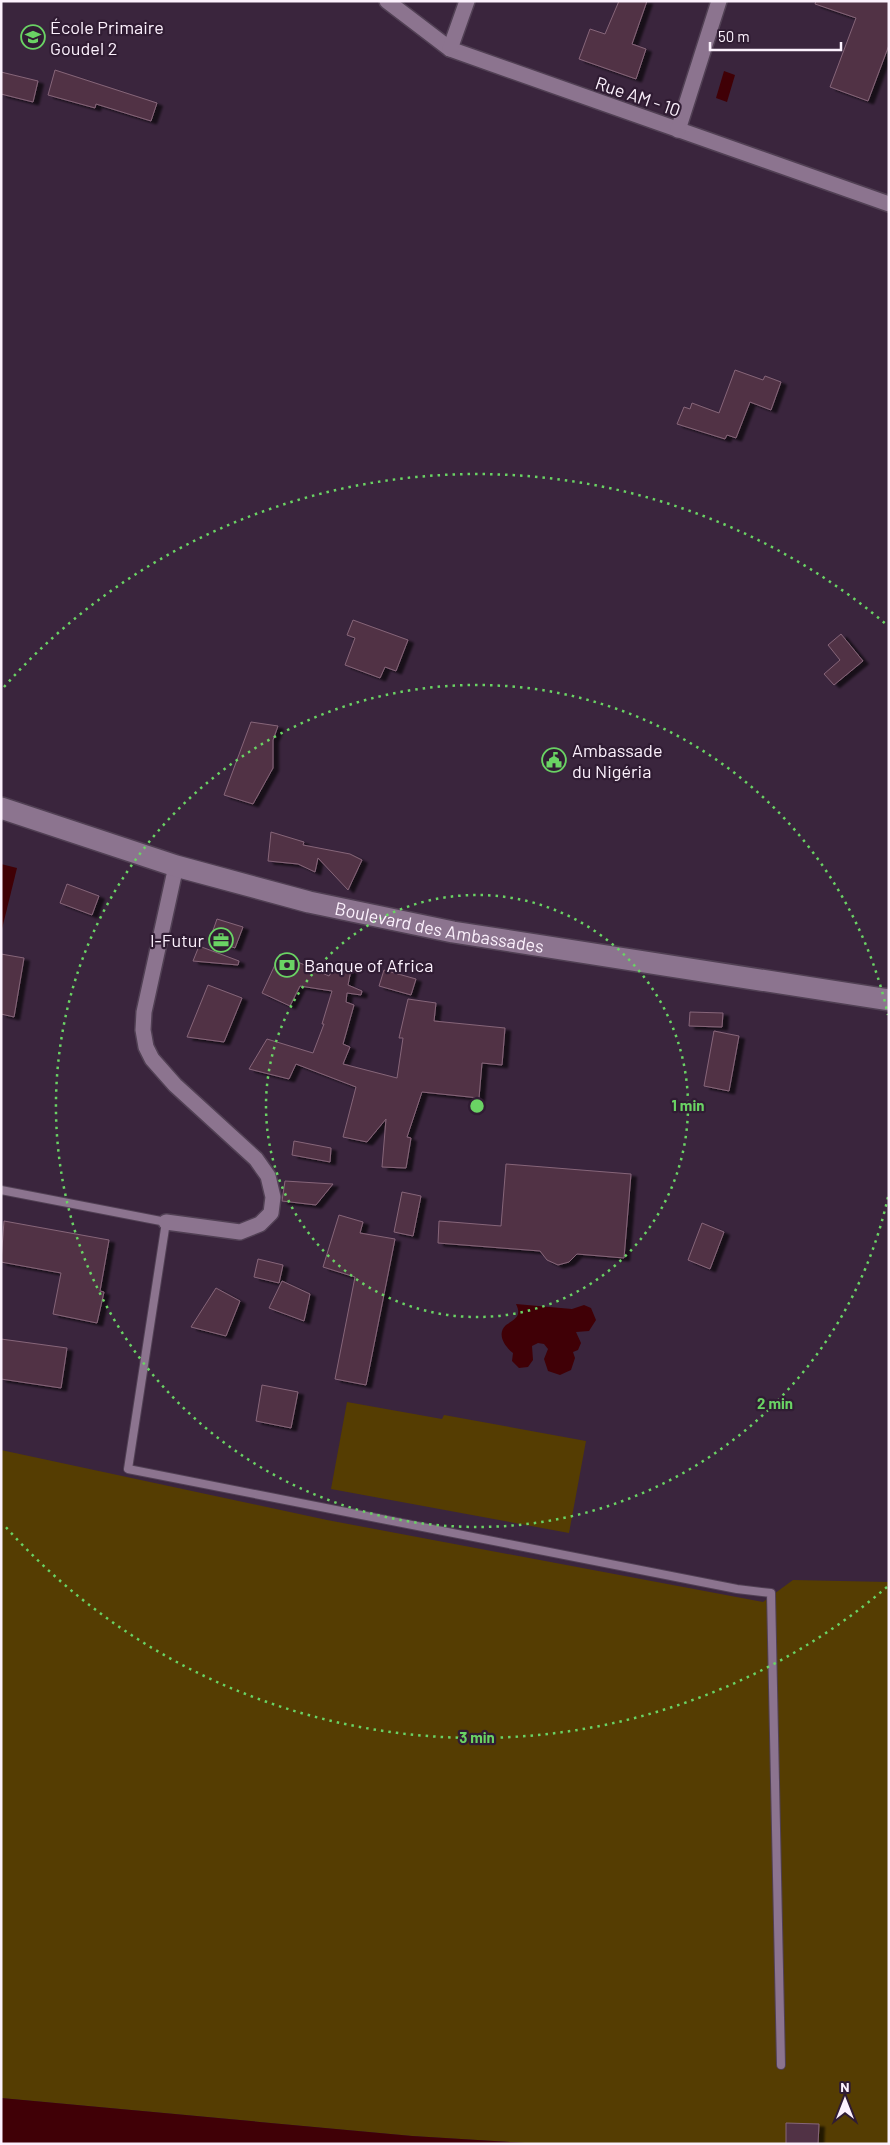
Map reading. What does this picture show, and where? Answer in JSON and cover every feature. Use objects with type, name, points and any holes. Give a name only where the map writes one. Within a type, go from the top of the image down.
[{"type":"main road","name":"Boulevard des Ambassades","points":[[1,808],[176,866],[309,902],[454,932],[889,1000]]},
{"type":"street","name":"Rue AM - 10","points":[[387,1],[450,49],[889,204]]},
{"type":"street","points":[[450,49],[466,1]]},
{"type":"street","points":[[678,130],[719,1]]},
{"type":"street","points":[[166,1222],[240,1232],[260,1224],[271,1214],[273,1197],[268,1176],[256,1159],[176,1085],[152,1059],[146,1047],[143,1030],[144,1012],[176,866]]},
{"type":"lane","points":[[1,1190],[166,1222],[128,1469],[737,1589],[771,1594],[781,2065]]},
{"type":"shaded area","points":[[724,71],[735,75],[727,102],[716,98]]},
{"type":"shaded area","points":[[1,864],[17,868],[1,933]]},
{"type":"shaded area","points":[[516,1304],[572,1309],[584,1305],[591,1308],[596,1320],[589,1331],[576,1332],[581,1343],[578,1350],[573,1352],[575,1358],[571,1370],[560,1375],[548,1371],[544,1359],[548,1349],[544,1344],[538,1343],[532,1346],[533,1360],[528,1367],[519,1368],[512,1361],[513,1353],[505,1344],[502,1332],[506,1325],[515,1319],[518,1314]]},
{"type":"shaded area","points":[[347,1402],[442,1419],[444,1415],[586,1441],[569,1533],[331,1489]]},
{"type":"shaded area","points":[[1,1450],[327,1520],[763,1602],[793,1580],[889,1582],[889,2144],[541,2144],[412,2136],[1,2098]]},
{"type":"shaded area","points":[[1,2098],[412,2136],[541,2144],[1,2144]]},
{"type":"building","points":[[619,1],[647,1],[632,44],[646,49],[636,79],[579,59],[590,29],[605,34]]},
{"type":"building","points":[[816,1],[889,1],[889,45],[868,101],[830,87],[856,18],[815,4]]},
{"type":"building","points":[[55,70],[157,103],[151,121],[96,104],[95,108],[48,95]]},
{"type":"building","points":[[1,72],[38,81],[33,102],[1,94]]},
{"type":"building","points":[[735,370],[763,380],[765,376],[781,382],[771,410],[750,402],[736,438],[727,435],[725,439],[677,424],[684,407],[690,409],[692,403],[719,413]]},
{"type":"building","points":[[353,620],[408,640],[396,671],[385,667],[380,678],[345,665],[355,638],[347,635]]},
{"type":"building","points":[[841,634],[863,661],[834,685],[824,674],[840,660],[828,645]]},
{"type":"building","points":[[251,722],[278,726],[273,740],[273,768],[253,804],[224,795]]},
{"type":"building","points":[[271,832],[304,842],[303,845],[350,854],[362,860],[348,890],[318,858],[315,872],[298,864],[268,861]]},
{"type":"building","points":[[67,884],[99,896],[92,915],[60,903]]},
{"type":"building","points":[[217,919],[243,927],[235,948],[210,939]]},
{"type":"building","points":[[199,946],[239,961],[238,965],[193,961]]},
{"type":"building","points":[[1,954],[24,958],[14,1017],[1,1014]]},
{"type":"building","points":[[280,954],[329,976],[334,968],[351,970],[348,985],[362,991],[361,995],[347,993],[346,1002],[354,1005],[343,1044],[350,1047],[343,1064],[397,1078],[403,1038],[399,1038],[408,999],[436,1003],[434,1021],[505,1028],[502,1065],[482,1063],[479,1098],[422,1092],[407,1137],[411,1138],[406,1168],[382,1167],[386,1119],[367,1142],[343,1137],[356,1087],[296,1064],[289,1079],[249,1069],[267,1039],[313,1053],[324,1024],[322,1024],[332,991],[300,986],[290,1006],[262,993]]},
{"type":"building","points":[[384,970],[416,979],[411,995],[379,986]]},
{"type":"building","points":[[208,985],[242,998],[224,1042],[187,1037]]},
{"type":"building","points":[[690,1012],[723,1013],[722,1027],[689,1026]]},
{"type":"building","points":[[714,1031],[739,1036],[729,1091],[704,1086]]},
{"type":"building","points":[[294,1141],[331,1148],[330,1162],[292,1155]]},
{"type":"building","points":[[506,1164],[631,1174],[624,1258],[577,1254],[569,1262],[558,1265],[547,1260],[540,1251],[438,1243],[439,1221],[501,1226]]},
{"type":"building","points":[[285,1181],[333,1184],[316,1205],[282,1201]]},
{"type":"building","points":[[402,1192],[421,1196],[413,1236],[394,1232]]},
{"type":"building","points":[[339,1215],[363,1222],[360,1233],[395,1239],[366,1385],[335,1379],[355,1277],[323,1267]]},
{"type":"building","points":[[4,1221],[109,1240],[100,1291],[104,1292],[97,1323],[53,1314],[61,1273],[1,1262]]},
{"type":"building","points":[[702,1223],[724,1232],[710,1269],[688,1260]]},
{"type":"building","points":[[258,1259],[283,1265],[279,1283],[254,1277]]},
{"type":"building","points":[[282,1281],[310,1294],[304,1321],[269,1308]]},
{"type":"building","points":[[216,1288],[240,1301],[226,1336],[191,1327]]},
{"type":"building","points":[[1,1339],[67,1348],[61,1388],[1,1379]]},
{"type":"building","points":[[262,1385],[298,1392],[291,1428],[256,1421]]},
{"type":"building","points":[[786,2123],[819,2124],[818,2144],[786,2144]]},
{"type":"place","name":"École Primaire Goudel 2","points":[[33,37]]},
{"type":"place","name":"Ambassade du Nigéria","points":[[554,760]]},
{"type":"place","name":"I-Futur","points":[[221,940]]},
{"type":"place","name":"Banque of Africa","points":[[287,965]]}]
